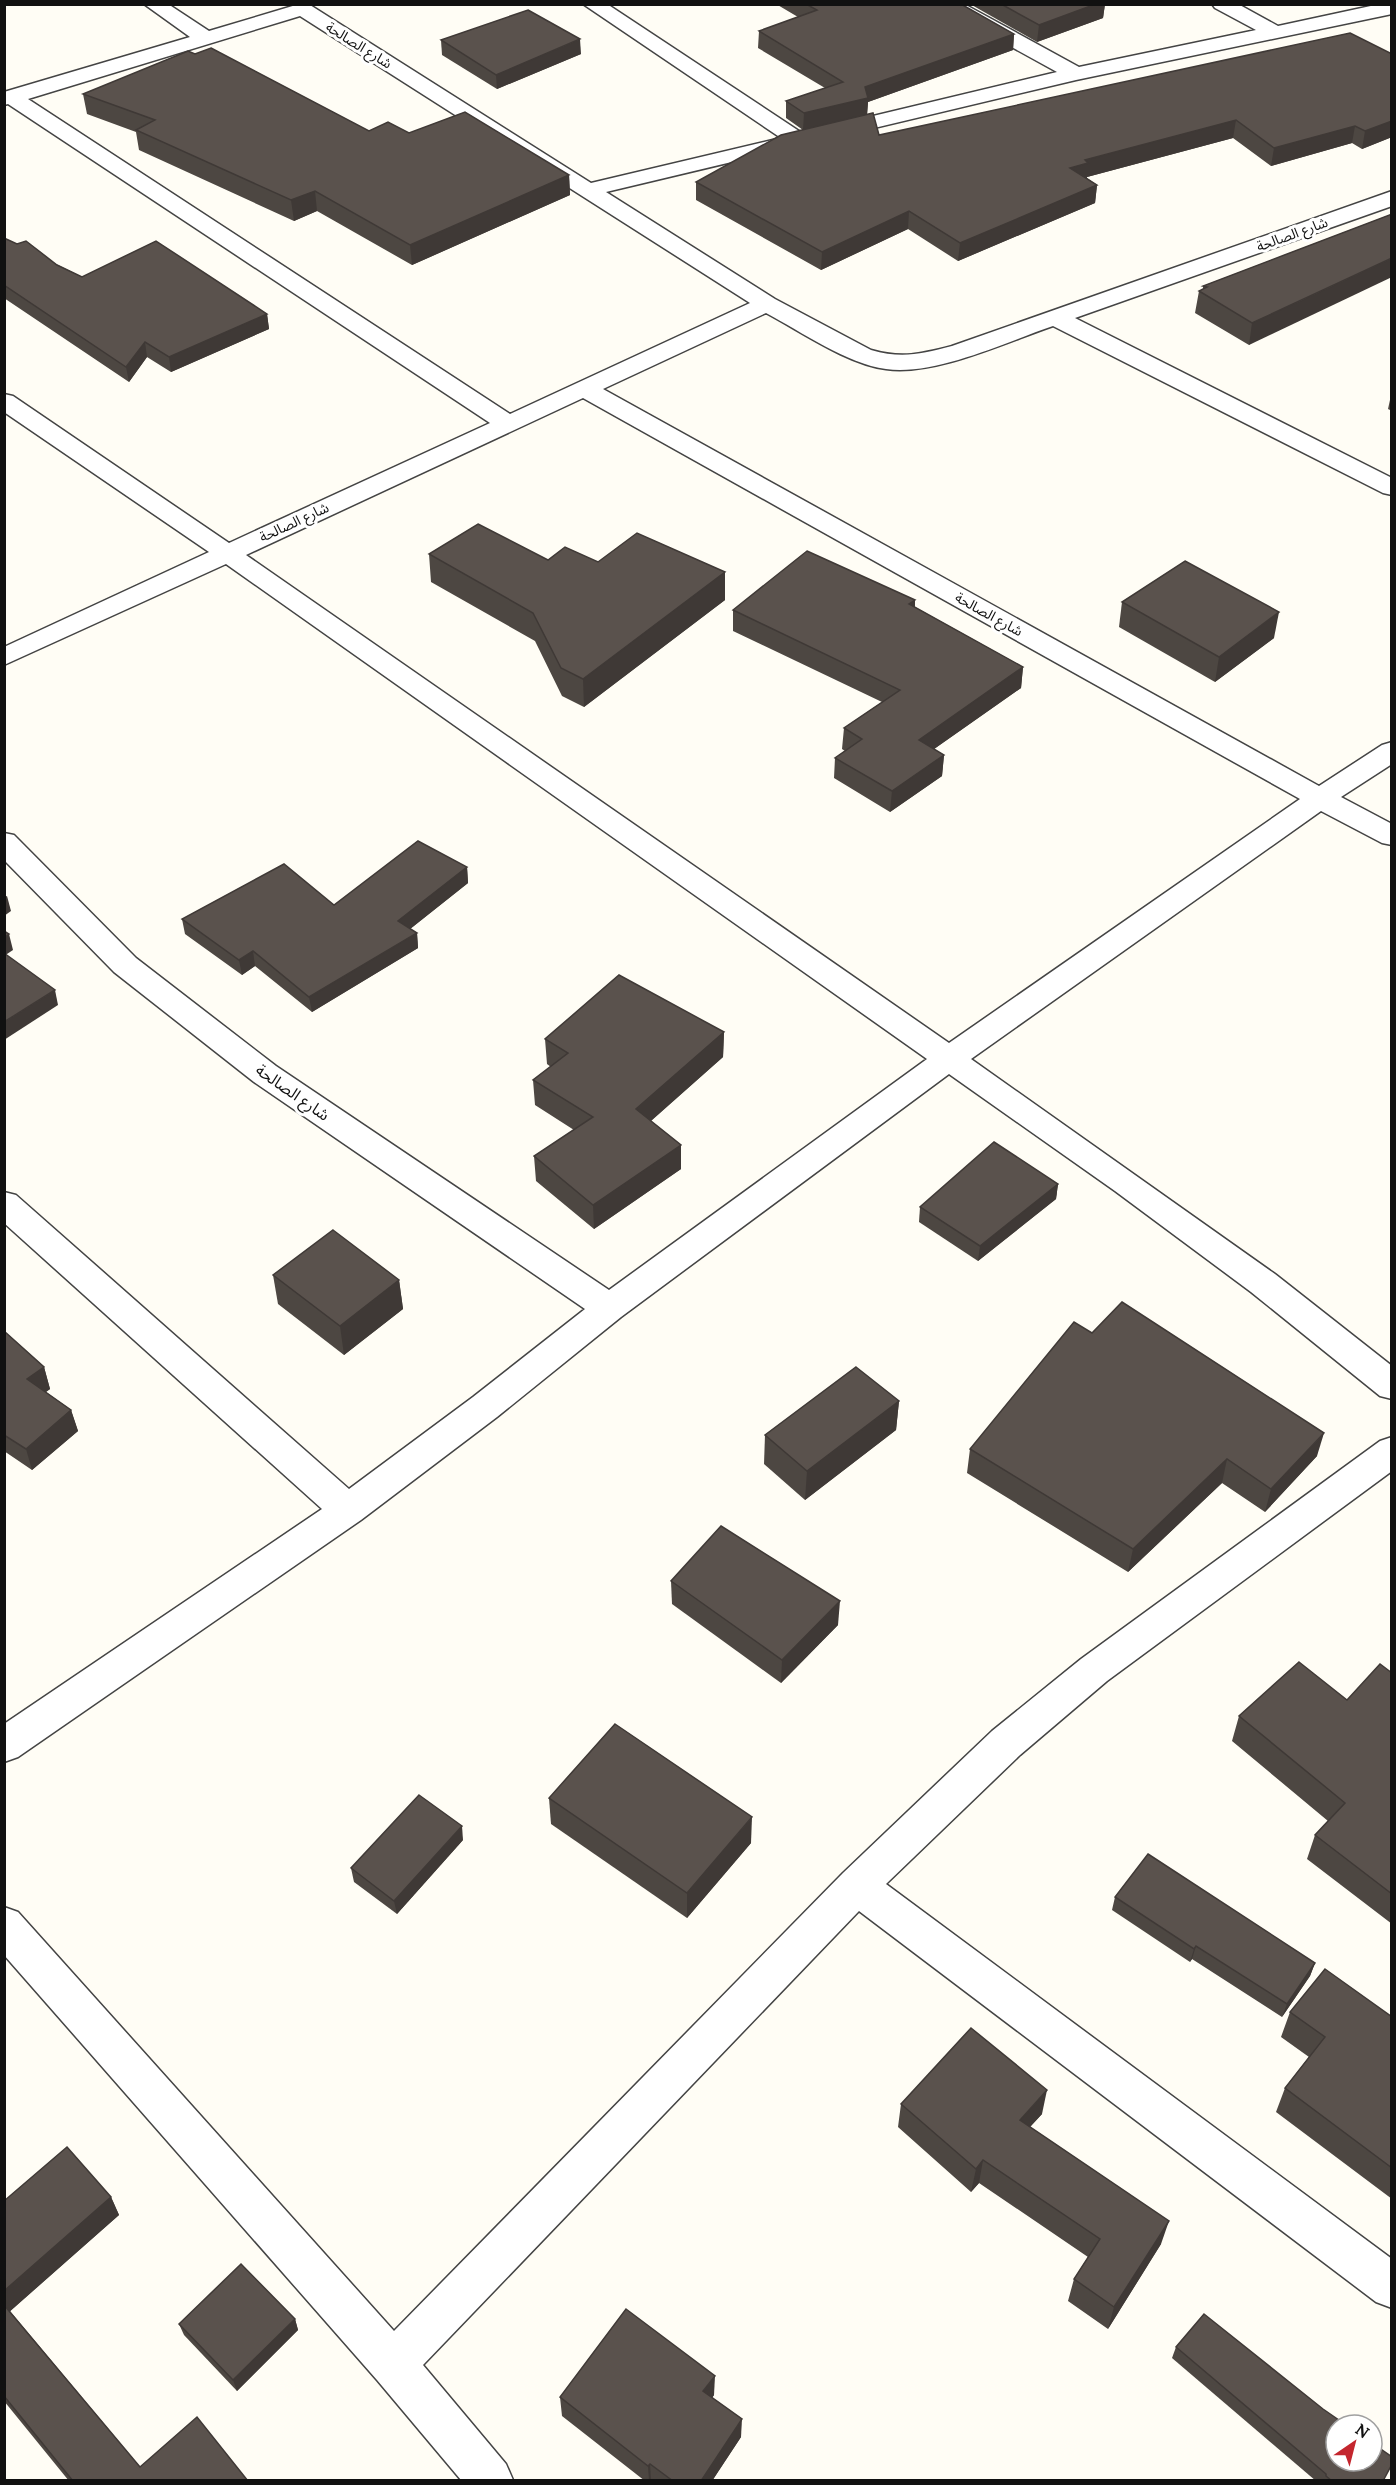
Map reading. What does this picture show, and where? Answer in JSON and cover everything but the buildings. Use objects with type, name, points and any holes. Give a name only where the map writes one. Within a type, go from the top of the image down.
[{"type":"street","points":[[154,4],[206,38]]},
{"type":"street","points":[[593,4],[797,139]]},
{"type":"street","points":[[948,4],[1076,74]]},
{"type":"street","points":[[1222,4],[1275,32]]},
{"type":"street","name":"شارع الصالحة","points":[[8,98],[310,7],[588,190],[767,304],[863,355],[886,362],[915,363],[1056,318],[1389,202]]},
{"type":"street","points":[[588,190],[1076,74],[1392,8]]},
{"type":"street","points":[[1360,15],[1384,30]]},
{"type":"street","points":[[8,98],[507,423]]},
{"type":"street","name":"شارع الصالحة","points":[[4,657],[767,304]]},
{"type":"street","points":[[1056,318],[1392,488]]},
{"type":"street","name":"شارع الصالحة","points":[[584,388],[1392,836]]},
{"type":"street","points":[[4,401],[227,553],[1126,1183],[1254,1276],[1392,1386]]},
{"type":"street","points":[[4,1745],[348,1510],[485,1407],[609,1308],[948,1059],[1320,798],[1392,751]]},
{"type":"street","name":"شارع الصالحة","points":[[4,842],[125,965],[265,1074],[609,1308]]},
{"type":"street","points":[[8,1206],[348,1510]]},
{"type":"street","points":[[393,2364],[857,1886],[1006,1743],[1085,1677],[1392,1450]]},
{"type":"street","points":[[857,1886],[1392,2286]]},
{"type":"street","points":[[4,1925],[393,2364],[490,2481]]}]
